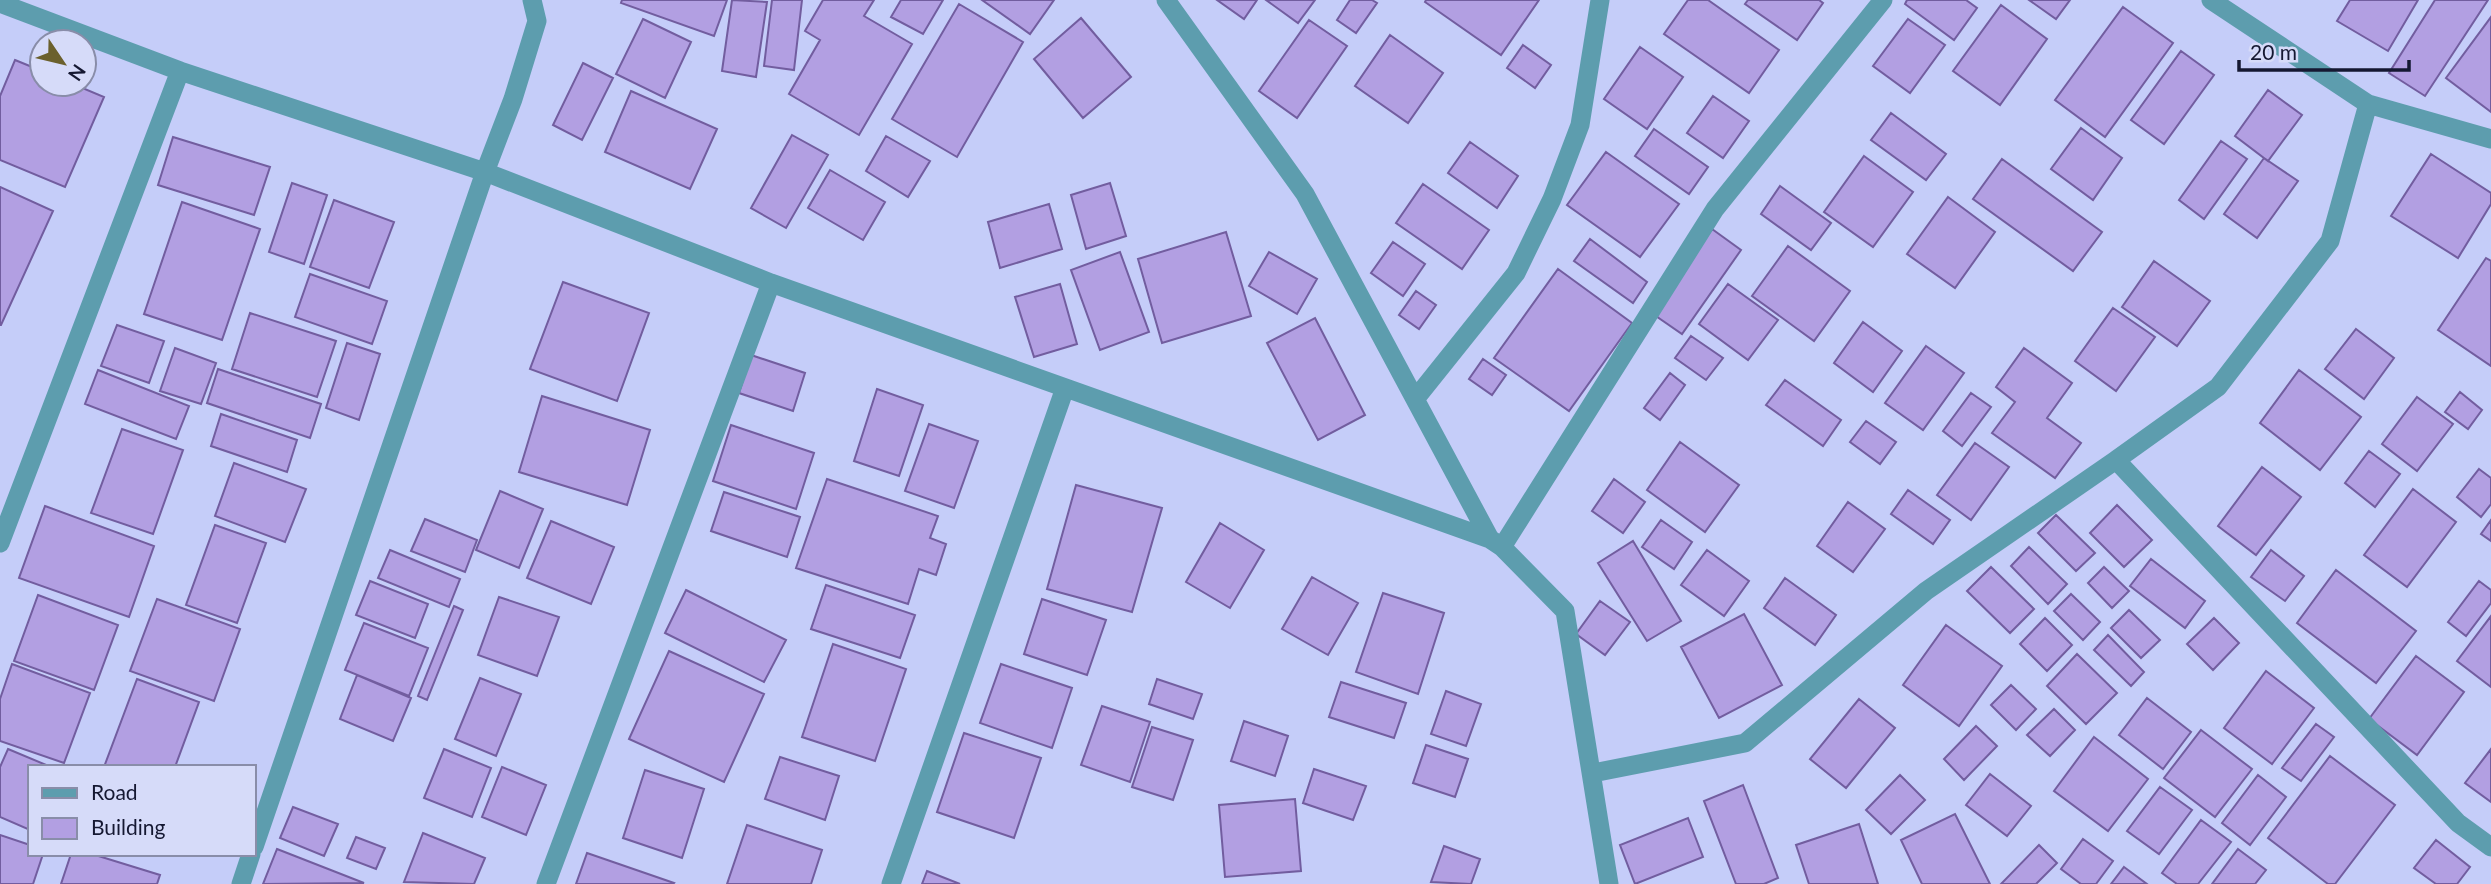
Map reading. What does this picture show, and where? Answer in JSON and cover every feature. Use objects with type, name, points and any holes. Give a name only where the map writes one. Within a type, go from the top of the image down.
[{"type":"street","points":[[256,841],[485,172],[513,99],[537,21],[532,0]]},
{"type":"street","points":[[1166,0],[1306,194],[1496,543],[1565,611],[1609,884]]},
{"type":"street","points":[[1416,398],[1516,273],[1552,199],[1580,125],[1600,0]]},
{"type":"street","points":[[1496,543],[1715,209],[1883,0]]},
{"type":"street","points":[[2211,0],[2368,104],[2491,139]]},
{"type":"street","points":[[0,3],[180,71],[485,172],[771,283],[1496,543]]},
{"type":"street","points":[[0,543],[180,71]]},
{"type":"street","points":[[1593,773],[1745,743],[1926,590],[2218,387],[2330,241],[2368,104]]},
{"type":"street","points":[[546,884],[771,283]]},
{"type":"street","points":[[891,884],[1065,388]]},
{"type":"street","points":[[2116,460],[2458,823],[2491,848]]},
{"type":"street","points":[[241,884],[250,856]]},
{"type":"building","points":[[622,0],[727,0],[714,36],[621,3]]},
{"type":"building","points":[[732,0],[767,2],[756,77],[722,71]]},
{"type":"building","points":[[772,0],[802,0],[794,70],[764,66]]},
{"type":"building","points":[[823,0],[874,0],[864,16],[912,44],[859,135],[789,94],[820,40],[805,31]]},
{"type":"building","points":[[901,0],[943,0],[923,34],[891,17]]},
{"type":"building","points":[[982,0],[1054,0],[1030,34]]},
{"type":"building","points":[[1217,0],[1257,0],[1244,19]]},
{"type":"building","points":[[1266,0],[1315,0],[1298,23]]},
{"type":"building","points":[[1350,0],[1372,0],[1377,3],[1356,33],[1337,20]]},
{"type":"building","points":[[1539,0],[1501,55],[1425,2]]},
{"type":"building","points":[[1688,0],[1708,0],[1779,50],[1749,93],[1664,34]]},
{"type":"building","points":[[1748,0],[1819,0],[1823,3],[1797,40],[1745,4]]},
{"type":"building","points":[[1907,0],[1966,0],[1977,8],[1954,40],[1905,4]]},
{"type":"building","points":[[2029,0],[2070,0],[2056,19]]},
{"type":"building","points":[[2350,0],[2418,0],[2388,51],[2337,21]]},
{"type":"building","points":[[2435,0],[2488,0],[2425,96],[2389,73]]},
{"type":"building","points":[[959,4],[1023,42],[957,157],[892,119]]},
{"type":"building","points":[[2001,5],[2047,39],[2000,105],[1953,71]]},
{"type":"building","points":[[2123,7],[2173,43],[2105,137],[2055,100]]},
{"type":"building","points":[[2491,17],[2491,112],[2446,78]]},
{"type":"building","points":[[1081,18],[1131,77],[1083,118],[1034,59]]},
{"type":"building","points":[[643,19],[691,42],[665,98],[616,74]]},
{"type":"building","points":[[1908,19],[1945,45],[1910,93],[1873,66]]},
{"type":"building","points":[[1309,20],[1347,46],[1297,118],[1259,91]]},
{"type":"building","points":[[1390,35],[1443,73],[1408,123],[1355,86]]},
{"type":"building","points":[[1523,45],[1551,65],[1535,88],[1507,68]]},
{"type":"building","points":[[1640,47],[1683,77],[1647,129],[1604,99]]},
{"type":"building","points":[[2181,51],[2214,75],[2164,144],[2131,120]]},
{"type":"building","points":[[15,60],[28,65],[28,98],[98,98],[98,94],[104,97],[65,187],[0,160],[0,96]]},
{"type":"building","points":[[583,63],[613,78],[582,140],[553,125]]},
{"type":"building","points":[[2268,90],[2302,115],[2268,161],[2235,136]]},
{"type":"building","points":[[631,91],[717,129],[690,189],[605,152]]},
{"type":"building","points":[[1713,96],[1749,121],[1723,158],[1687,133]]},
{"type":"building","points":[[1891,113],[1946,154],[1926,180],[1871,140]]},
{"type":"building","points":[[2081,128],[2122,158],[2093,200],[2051,169]]},
{"type":"building","points":[[1654,129],[1708,167],[1689,194],[1635,156]]},
{"type":"building","points":[[792,135],[828,155],[786,228],[751,208]]},
{"type":"building","points":[[886,136],[930,161],[908,197],[866,171]]},
{"type":"building","points":[[173,137],[270,167],[254,215],[158,185]]},
{"type":"building","points":[[2221,141],[2247,159],[2204,219],[2179,200]]},
{"type":"building","points":[[1470,142],[1518,176],[1497,208],[1448,173]]},
{"type":"building","points":[[1606,152],[1679,204],[1640,257],[1567,205]]},
{"type":"building","points":[[2431,154],[2491,193],[2491,204],[2458,258],[2391,216]]},
{"type":"building","points":[[1864,156],[1913,192],[1873,247],[1824,212]]},
{"type":"building","points":[[2264,158],[2298,181],[2257,238],[2224,214]]},
{"type":"building","points":[[2002,159],[2102,232],[2073,271],[1973,199]]},
{"type":"building","points":[[830,170],[885,202],[863,240],[808,208]]},
{"type":"building","points":[[292,183],[327,195],[304,264],[269,252]]},
{"type":"building","points":[[1110,183],[1126,236],[1086,249],[1071,195]]},
{"type":"building","points":[[1423,184],[1489,230],[1462,269],[1396,223]]},
{"type":"building","points":[[1780,186],[1831,223],[1811,250],[1761,214]]},
{"type":"building","points":[[0,187],[53,211],[1,325],[0,325]]},
{"type":"building","points":[[1948,197],[1995,232],[1955,288],[1907,254]]},
{"type":"building","points":[[334,200],[394,222],[369,288],[310,267]]},
{"type":"building","points":[[182,202],[260,229],[222,340],[144,314]]},
{"type":"building","points":[[1049,204],[1062,249],[1000,268],[988,222]]},
{"type":"building","points":[[1712,229],[1741,250],[1682,334],[1653,314]]},
{"type":"building","points":[[1226,232],[1251,316],[1162,343],[1138,259]]},
{"type":"building","points":[[1590,239],[1647,282],[1633,303],[1574,261]]},
{"type":"building","points":[[1393,242],[1425,264],[1403,296],[1371,273]]},
{"type":"building","points":[[1788,246],[1850,291],[1814,341],[1752,296]]},
{"type":"building","points":[[1120,252],[1149,332],[1100,350],[1071,270]]},
{"type":"building","points":[[1269,252],[1317,279],[1297,314],[1249,286]]},
{"type":"building","points":[[2486,258],[2491,261],[2491,366],[2438,330]]},
{"type":"building","points":[[2154,261],[2210,301],[2177,346],[2122,307]]},
{"type":"building","points":[[1558,269],[1632,323],[1569,411],[1494,358]]},
{"type":"building","points":[[310,274],[387,301],[372,344],[295,317]]},
{"type":"building","points":[[563,282],[649,313],[617,401],[530,369]]},
{"type":"building","points":[[1060,284],[1077,344],[1034,357],[1015,297]]},
{"type":"building","points":[[1728,284],[1778,320],[1748,360],[1699,324]]},
{"type":"building","points":[[1416,291],[1436,305],[1419,329],[1399,315]]},
{"type":"building","points":[[2113,308],[2155,337],[2116,391],[2075,361]]},
{"type":"building","points":[[250,313],[336,341],[317,397],[232,369]]},
{"type":"building","points":[[1315,318],[1365,415],[1318,440],[1267,343]]},
{"type":"building","points":[[1863,322],[1902,351],[1873,392],[1834,363]]},
{"type":"building","points":[[117,325],[164,341],[149,383],[101,366]]},
{"type":"building","points":[[2356,329],[2394,358],[2364,399],[2325,369]]},
{"type":"building","points":[[1691,336],[1723,358],[1706,380],[1675,358]]},
{"type":"building","points":[[347,343],[380,354],[359,420],[326,408]]},
{"type":"building","points":[[1926,346],[1964,373],[1923,430],[1885,403]]},
{"type":"building","points":[[175,348],[216,363],[201,404],[160,391]]},
{"type":"building","points":[[2024,348],[2072,383],[2047,418],[2081,443],[2055,478],[1992,433],[2015,402],[1996,387]]},
{"type":"building","points":[[751,355],[805,373],[793,411],[739,393]]},
{"type":"building","points":[[1483,359],[1506,375],[1492,395],[1469,379]]},
{"type":"building","points":[[218,369],[321,404],[310,438],[207,403]]},
{"type":"building","points":[[98,370],[189,406],[176,439],[85,404]]},
{"type":"building","points":[[2299,370],[2361,417],[2320,470],[2260,423]]},
{"type":"building","points":[[1670,373],[1685,385],[1660,420],[1644,408]]},
{"type":"building","points":[[1785,380],[1841,420],[1823,446],[1766,405]]},
{"type":"building","points":[[877,389],[923,405],[899,476],[854,461]]},
{"type":"building","points":[[2460,392],[2482,410],[2468,429],[2445,412]]},
{"type":"building","points":[[1971,393],[1991,407],[1962,446],[1943,431]]},
{"type":"building","points":[[542,396],[650,430],[627,505],[519,472]]},
{"type":"building","points":[[2417,397],[2453,424],[2417,471],[2382,444]]},
{"type":"building","points":[[221,414],[297,440],[287,472],[211,446]]},
{"type":"building","points":[[1866,421],[1896,442],[1880,464],[1850,442]]},
{"type":"building","points":[[929,424],[978,441],[954,508],[905,491]]},
{"type":"building","points":[[731,425],[814,453],[796,509],[713,481]]},
{"type":"building","points":[[122,429],[183,450],[153,534],[91,513]]},
{"type":"building","points":[[1680,442],[1739,485],[1705,532],[1647,490]]},
{"type":"building","points":[[1975,443],[2009,467],[1971,520],[1937,495]]},
{"type":"building","points":[[2369,451],[2400,474],[2375,507],[2345,483]]},
{"type":"building","points":[[234,463],[306,489],[285,542],[215,516]]},
{"type":"building","points":[[2262,467],[2301,497],[2256,555],[2218,526]]},
{"type":"building","points":[[2479,469],[2491,478],[2491,504],[2481,517],[2457,497]]},
{"type":"building","points":[[827,479],[938,516],[930,538],[946,544],[936,575],[919,569],[908,604],[796,568]]},
{"type":"building","points":[[1614,479],[1645,502],[1623,533],[1592,511]]},
{"type":"building","points":[[1076,485],[1162,508],[1132,612],[1047,589]]},
{"type":"building","points":[[2413,489],[2456,522],[2407,587],[2364,555]]},
{"type":"building","points":[[1908,490],[1950,520],[1933,544],[1891,514]]},
{"type":"building","points":[[500,491],[543,509],[519,568],[476,550]]},
{"type":"building","points":[[724,492],[800,517],[787,557],[711,531]]},
{"type":"building","points":[[1848,502],[1885,529],[1853,572],[1817,546]]},
{"type":"building","points":[[2117,505],[2152,540],[2124,567],[2090,533]]},
{"type":"building","points":[[45,506],[154,546],[129,617],[19,578]]},
{"type":"building","points":[[2056,515],[2095,553],[2076,571],[2038,533]]},
{"type":"building","points":[[425,519],[477,540],[465,572],[411,551]]},
{"type":"building","points":[[1661,520],[1692,542],[1674,569],[1642,547]]},
{"type":"building","points":[[2491,520],[2491,541],[2481,534]]},
{"type":"building","points":[[551,521],[614,547],[591,604],[527,578]]},
{"type":"building","points":[[1220,523],[1264,550],[1230,608],[1186,582]]},
{"type":"building","points":[[215,525],[266,543],[237,623],[186,605]]},
{"type":"building","points":[[1633,541],[1681,621],[1647,641],[1598,563]]},
{"type":"building","points":[[2029,547],[2067,584],[2048,604],[2011,566]]},
{"type":"building","points":[[390,550],[460,579],[449,607],[378,578]]},
{"type":"building","points":[[1707,550],[1749,581],[1724,616],[1681,585]]},
{"type":"building","points":[[2271,550],[2304,576],[2285,601],[2251,577]]},
{"type":"building","points":[[2151,559],[2205,601],[2185,628],[2130,586]]},
{"type":"building","points":[[1991,567],[2034,609],[2010,633],[1967,591]]},
{"type":"building","points":[[2104,567],[2129,591],[2112,608],[2088,583]]},
{"type":"building","points":[[2336,570],[2416,631],[2376,683],[2297,623]]},
{"type":"building","points":[[1312,577],[1358,603],[1328,655],[1282,629]]},
{"type":"building","points":[[1785,578],[1836,615],[1815,645],[1764,608]]},
{"type":"building","points":[[370,581],[428,604],[415,638],[356,615]]},
{"type":"building","points":[[2479,581],[2491,590],[2491,603],[2466,636],[2448,622]]},
{"type":"building","points":[[826,585],[915,615],[900,658],[811,629]]},
{"type":"building","points":[[686,590],[786,640],[764,682],[665,633]]},
{"type":"building","points":[[1383,593],[1444,613],[1418,694],[1356,672]]},
{"type":"building","points":[[2071,594],[2100,622],[2083,640],[2054,611]]},
{"type":"building","points":[[38,595],[118,625],[94,690],[14,661]]},
{"type":"building","points":[[499,597],[559,617],[537,676],[478,655]]},
{"type":"building","points":[[157,599],[240,629],[214,701],[130,671]]},
{"type":"building","points":[[1042,599],[1106,620],[1087,675],[1024,654]]},
{"type":"building","points":[[1600,601],[1630,622],[1605,655],[1576,634]]},
{"type":"building","points":[[454,606],[463,610],[427,700],[418,696]]},
{"type":"building","points":[[2129,610],[2160,640],[2141,658],[2111,628]]},
{"type":"building","points":[[1744,614],[1782,685],[1719,718],[1681,647]]},
{"type":"building","points":[[2491,616],[2491,687],[2457,661]]},
{"type":"building","points":[[2045,618],[2072,645],[2047,671],[2020,644]]},
{"type":"building","points":[[2214,618],[2239,643],[2213,670],[2187,644]]},
{"type":"building","points":[[364,623],[428,648],[409,696],[345,670]]},
{"type":"building","points":[[1946,625],[2002,666],[1959,726],[1903,685]]},
{"type":"building","points":[[2108,635],[2144,672],[2131,686],[2094,650]]},
{"type":"building","points":[[833,644],[906,669],[875,761],[802,737]]},
{"type":"building","points":[[669,651],[764,694],[724,782],[629,739]]},
{"type":"building","points":[[2077,654],[2117,693],[2086,724],[2047,686]]},
{"type":"building","points":[[2416,656],[2464,692],[2417,755],[2369,719]]},
{"type":"building","points":[[12,664],[90,693],[64,763],[0,741],[0,699]]},
{"type":"building","points":[[1001,664],[1072,688],[1052,748],[980,723]]},
{"type":"building","points":[[2266,671],[2314,708],[2272,764],[2224,728]]},
{"type":"building","points":[[357,675],[411,698],[393,741],[340,719]]},
{"type":"building","points":[[480,678],[521,694],[496,756],[455,739]]},
{"type":"building","points":[[137,679],[199,702],[176,765],[105,765]]},
{"type":"building","points":[[1157,679],[1202,694],[1193,719],[1149,704]]},
{"type":"building","points":[[1341,682],[1406,703],[1394,738],[1329,717]]},
{"type":"building","points":[[2011,685],[2036,709],[2016,730],[1991,705]]},
{"type":"building","points":[[1446,691],[1481,704],[1466,746],[1431,734]]},
{"type":"building","points":[[2147,698],[2191,732],[2163,769],[2119,735]]},
{"type":"building","points":[[1859,699],[1895,728],[1846,788],[1810,759]]},
{"type":"building","points":[[1102,706],[1150,722],[1130,782],[1081,765]]},
{"type":"building","points":[[2054,709],[2075,730],[2050,756],[2027,735]]},
{"type":"building","points":[[1244,721],[1288,736],[1275,776],[1231,761]]},
{"type":"building","points":[[2316,724],[2334,737],[2301,781],[2282,768]]},
{"type":"building","points":[[1976,726],[1997,746],[1964,780],[1944,759]]},
{"type":"building","points":[[1152,727],[1193,740],[1173,800],[1132,787]]},
{"type":"building","points":[[2201,730],[2252,769],[2215,817],[2164,778]]},
{"type":"building","points":[[964,733],[1041,758],[1014,838],[937,812]]},
{"type":"building","points":[[2094,737],[2148,779],[2108,831],[2054,791]]},
{"type":"building","points":[[1426,745],[1468,759],[1455,797],[1413,783]]},
{"type":"building","points":[[8,749],[46,765],[28,765],[28,829],[0,817],[0,767]]},
{"type":"building","points":[[444,749],[491,768],[472,817],[424,798]]},
{"type":"building","points":[[2491,749],[2491,802],[2465,783]]},
{"type":"building","points":[[2330,756],[2395,805],[2335,884],[2328,884],[2268,838]]},
{"type":"building","points":[[780,757],[839,776],[825,820],[765,799]]},
{"type":"building","points":[[502,767],[546,785],[526,835],[482,817]]},
{"type":"building","points":[[1314,769],[1366,786],[1353,820],[1303,803]]},
{"type":"building","points":[[645,770],[704,789],[682,858],[623,838]]},
{"type":"building","points":[[1990,774],[2031,806],[2007,836],[1966,805]]},
{"type":"building","points":[[1900,775],[1925,800],[1891,834],[1866,810]]},
{"type":"building","points":[[2258,775],[2286,797],[2250,845],[2222,823]]},
{"type":"building","points":[[1743,785],[1778,878],[1764,884],[1736,884],[1704,801]]},
{"type":"building","points":[[2160,787],[2192,810],[2159,854],[2127,831]]},
{"type":"building","points":[[1295,799],[1301,871],[1225,877],[1219,805]]},
{"type":"building","points":[[293,807],[338,824],[324,856],[280,838]]},
{"type":"building","points":[[1955,814],[1990,884],[1922,884],[1901,840]]},
{"type":"building","points":[[1688,818],[1703,857],[1635,884],[1620,845]]},
{"type":"building","points":[[2201,820],[2231,842],[2198,884],[2177,884],[2162,873]]},
{"type":"building","points":[[1859,824],[1878,884],[1809,884],[1796,845]]},
{"type":"building","points":[[747,825],[822,850],[811,884],[727,884]]},
{"type":"building","points":[[423,833],[485,858],[474,884],[404,882]]},
{"type":"building","points":[[0,835],[28,844],[28,856],[42,856],[33,884],[0,884]]},
{"type":"building","points":[[356,837],[385,848],[376,869],[347,858]]},
{"type":"building","points":[[2083,839],[2113,861],[2096,884],[2081,884],[2061,869]]},
{"type":"building","points":[[2436,840],[2470,867],[2457,884],[2436,884],[2414,868]]},
{"type":"building","points":[[2039,845],[2057,863],[2036,884],[2001,884]]},
{"type":"building","points":[[1444,846],[1480,859],[1471,884],[1431,882]]},
{"type":"building","points":[[277,849],[364,883],[263,884]]},
{"type":"building","points":[[2238,849],[2266,870],[2255,884],[2212,884]]},
{"type":"building","points":[[587,853],[674,883],[576,884]]},
{"type":"building","points":[[70,856],[98,856],[160,875],[157,884],[61,884]]},
{"type":"building","points":[[2124,867],[2147,884],[2111,884]]},
{"type":"building","points":[[927,871],[960,884],[922,884]]}]
